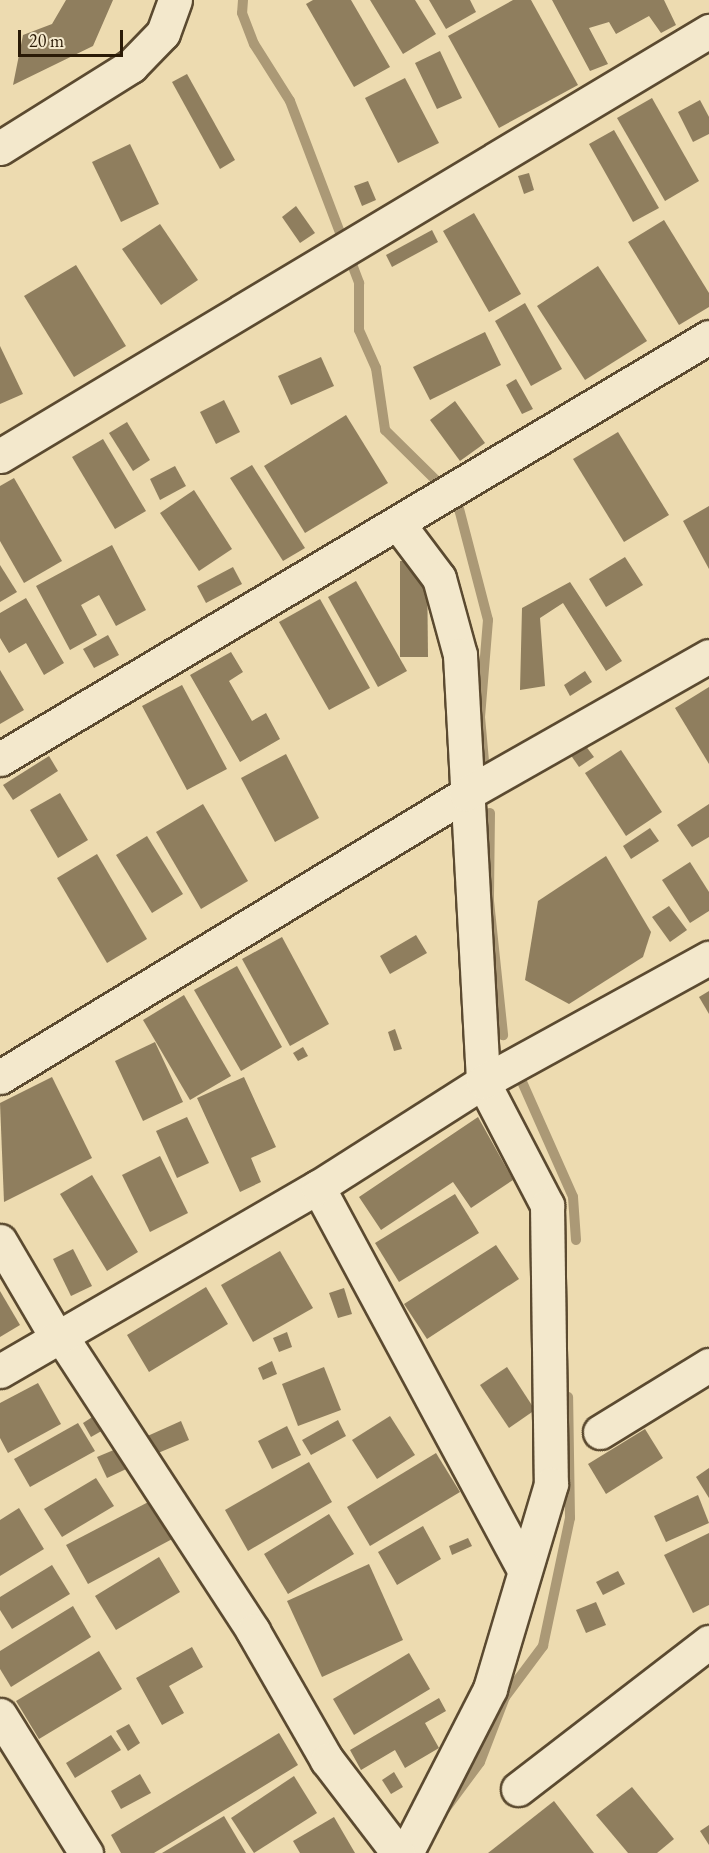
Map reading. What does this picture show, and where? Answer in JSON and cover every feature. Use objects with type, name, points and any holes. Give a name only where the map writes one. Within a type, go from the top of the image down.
[{"type":"street","points":[[0,148],[131,66],[163,33],[175,0]]},
{"type":"street","points":[[0,456],[371,230],[709,31]]},
{"type":"street","points":[[0,759],[399,525],[468,478],[709,337]]},
{"type":"street","points":[[399,525],[430,561],[451,606],[465,694],[466,794],[483,1082],[547,1205],[550,1484],[523,1567],[490,1689],[406,1853]]},
{"type":"street","points":[[0,1077],[466,794],[709,656]]},
{"type":"street","points":[[0,1371],[318,1187],[483,1082],[709,958]]},
{"type":"street","points":[[318,1187],[523,1567]]},
{"type":"street","points":[[0,1241],[59,1337],[253,1631],[327,1760],[398,1853]]},
{"type":"street","points":[[600,1432],[709,1365]]},
{"type":"street","points":[[518,1789],[709,1642]]},
{"type":"street","points":[[0,1715],[86,1853]]},
{"type":"building","points":[[66,0],[113,0],[93,46],[13,85],[23,35],[52,24]]},
{"type":"building","points":[[313,0],[351,0],[390,67],[354,87],[306,4]]},
{"type":"building","points":[[370,0],[415,0],[436,34],[403,54]]},
{"type":"building","points":[[429,0],[470,0],[476,12],[446,29]]},
{"type":"building","points":[[513,0],[531,0],[578,85],[499,128],[448,36]]},
{"type":"building","points":[[552,0],[664,0],[676,25],[661,33],[649,16],[616,34],[609,22],[589,28],[608,64],[590,71]]},
{"type":"building","points":[[440,51],[462,98],[437,109],[415,63]]},
{"type":"building","points":[[187,74],[235,160],[220,169],[172,82]]},
{"type":"building","points":[[405,78],[439,143],[398,163],[365,98]]},
{"type":"building","points":[[652,98],[699,181],[665,201],[617,118]]},
{"type":"building","points":[[700,100],[709,117],[709,134],[693,142],[678,112]]},
{"type":"building","points":[[614,130],[659,208],[633,222],[589,144]]},
{"type":"building","points":[[130,144],[159,204],[121,222],[92,162]]},
{"type":"building","points":[[529,173],[534,190],[524,194],[518,176]]},
{"type":"building","points":[[368,181],[376,200],[362,206],[354,186]]},
{"type":"building","points":[[296,206],[315,233],[300,243],[282,217]]},
{"type":"building","points":[[474,213],[521,294],[489,312],[443,231]]},
{"type":"building","points":[[664,220],[709,293],[709,307],[679,325],[628,242]]},
{"type":"building","points":[[160,224],[198,280],[161,305],[122,249]]},
{"type":"building","points":[[432,230],[438,242],[392,267],[386,255]]},
{"type":"building","points":[[76,265],[126,346],[74,377],[24,296]]},
{"type":"building","points":[[598,266],[647,341],[585,380],[537,306]]},
{"type":"building","points":[[525,303],[562,369],[531,386],[495,321]]},
{"type":"building","points":[[485,332],[501,365],[430,400],[413,367]]},
{"type":"building","points":[[0,346],[23,394],[0,404]]},
{"type":"building","points":[[321,357],[334,386],[291,405],[278,376]]},
{"type":"building","points":[[516,379],[533,409],[522,414],[506,385]]},
{"type":"building","points":[[224,400],[240,432],[216,444],[200,412]]},
{"type":"building","points":[[455,401],[485,443],[460,461],[430,420]]},
{"type":"building","points":[[346,415],[388,483],[305,533],[264,466]]},
{"type":"building","points":[[127,422],[150,460],[133,471],[109,433]]},
{"type":"building","points":[[618,432],[669,515],[624,542],[573,459]]},
{"type":"building","points":[[103,439],[146,511],[115,529],[72,457]]},
{"type":"building","points":[[252,465],[305,548],[283,561],[230,478]]},
{"type":"building","points":[[175,466],[186,486],[160,500],[150,479]]},
{"type":"building","points":[[14,478],[62,561],[24,583],[0,541],[0,486]]},
{"type":"building","points":[[194,490],[232,549],[199,571],[160,513]]},
{"type":"building","points":[[709,506],[709,569],[683,521]]},
{"type":"building","points":[[112,545],[146,610],[116,626],[99,595],[81,605],[97,635],[70,650],[36,586]]},
{"type":"building","points":[[625,557],[643,585],[606,607],[589,579]]},
{"type":"building","points":[[400,561],[427,561],[428,657],[400,657]]},
{"type":"building","points":[[0,565],[17,592],[0,602]]},
{"type":"building","points":[[233,567],[242,584],[206,603],[197,586]]},
{"type":"building","points":[[356,581],[407,671],[378,687],[328,597]]},
{"type":"building","points":[[570,582],[622,661],[606,671],[563,603],[540,618],[545,686],[520,690],[522,608]]},
{"type":"building","points":[[26,598],[64,663],[44,675],[26,643],[9,653],[0,638],[0,613]]},
{"type":"building","points":[[320,599],[370,688],[329,710],[279,622]]},
{"type":"building","points":[[108,635],[119,655],[94,668],[83,649]]},
{"type":"building","points":[[231,652],[243,672],[229,681],[252,721],[266,713],[280,739],[240,762],[190,675]]},
{"type":"building","points":[[0,670],[24,710],[0,724]]},
{"type":"building","points":[[585,671],[592,682],[570,696],[564,685]]},
{"type":"building","points":[[182,685],[227,769],[187,790],[142,706]]},
{"type":"building","points":[[709,687],[709,764],[675,708]]},
{"type":"building","points":[[585,745],[594,757],[579,767],[570,754]]},
{"type":"building","points":[[621,750],[662,812],[626,836],[585,773]]},
{"type":"building","points":[[286,754],[319,818],[275,842],[241,778]]},
{"type":"building","points":[[49,756],[58,771],[13,800],[3,785]]},
{"type":"building","points":[[60,793],[88,840],[58,858],[30,810]]},
{"type":"building","points":[[203,804],[248,881],[201,909],[156,832]]},
{"type":"building","points":[[709,804],[709,837],[692,847],[677,825]]},
{"type":"building","points":[[650,828],[659,841],[631,859],[623,846]]},
{"type":"building","points":[[147,836],[183,894],[152,913],[116,855]]},
{"type":"building","points":[[97,854],[147,939],[107,963],[57,878]]},
{"type":"building","points":[[606,856],[651,932],[643,957],[569,1004],[525,980],[538,901]]},
{"type":"building","points":[[690,862],[709,892],[709,911],[690,923],[662,880]]},
{"type":"building","points":[[669,906],[687,930],[670,942],[652,917]]},
{"type":"building","points":[[416,935],[427,953],[390,974],[380,956]]},
{"type":"building","points":[[282,937],[329,1024],[290,1046],[242,959]]},
{"type":"building","points":[[237,966],[282,1047],[241,1071],[194,990]]},
{"type":"building","points":[[709,991],[709,1014],[699,997]]},
{"type":"building","points":[[184,995],[231,1076],[190,1100],[143,1020]]},
{"type":"building","points":[[395,1029],[402,1049],[394,1051],[388,1032]]},
{"type":"building","points":[[155,1042],[183,1102],[143,1121],[115,1061]]},
{"type":"building","points":[[303,1047],[308,1056],[298,1061],[293,1053]]},
{"type":"building","points":[[52,1077],[92,1158],[4,1202],[0,1103]]},
{"type":"building","points":[[244,1077],[276,1147],[251,1158],[261,1182],[240,1192],[197,1098]]},
{"type":"building","points":[[187,1117],[209,1163],[177,1178],[156,1131]]},
{"type":"building","points":[[478,1117],[513,1180],[471,1208],[453,1182],[381,1230],[359,1197]]},
{"type":"building","points":[[160,1156],[188,1213],[150,1232],[122,1175]]},
{"type":"building","points":[[92,1175],[138,1252],[107,1271],[60,1194]]},
{"type":"building","points":[[455,1194],[479,1233],[399,1282],[375,1243]]},
{"type":"building","points":[[496,1245],[519,1279],[427,1339],[404,1304]]},
{"type":"building","points":[[73,1249],[92,1286],[71,1296],[53,1259]]},
{"type":"building","points":[[280,1251],[313,1308],[253,1342],[221,1285]]},
{"type":"building","points":[[206,1287],[228,1324],[149,1372],[127,1335]]},
{"type":"building","points":[[344,1288],[352,1314],[338,1318],[329,1293]]},
{"type":"building","points":[[0,1291],[20,1325],[0,1337]]},
{"type":"building","points":[[287,1332],[292,1347],[279,1352],[273,1338]]},
{"type":"building","points":[[272,1361],[277,1374],[263,1380],[258,1368]]},
{"type":"building","points":[[324,1367],[341,1410],[298,1426],[282,1384]]},
{"type":"building","points":[[507,1367],[535,1410],[509,1428],[480,1385]]},
{"type":"building","points":[[38,1383],[61,1424],[8,1453],[0,1438],[0,1403]]},
{"type":"building","points":[[97,1414],[105,1429],[91,1437],[83,1423]]},
{"type":"building","points":[[390,1416],[415,1455],[377,1479],[352,1440]]},
{"type":"building","points":[[338,1420],[346,1436],[311,1455],[302,1440]]},
{"type":"building","points":[[181,1421],[189,1440],[151,1456],[143,1438]]},
{"type":"building","points":[[78,1423],[95,1451],[30,1487],[14,1459]]},
{"type":"building","points":[[287,1426],[301,1455],[272,1469],[258,1441]]},
{"type":"building","points":[[645,1429],[663,1458],[606,1494],[588,1464]]},
{"type":"building","points":[[128,1444],[137,1464],[107,1478],[97,1457]]},
{"type":"building","points":[[436,1453],[460,1492],[370,1546],[347,1507]]},
{"type":"building","points":[[309,1462],[332,1502],[248,1551],[225,1510]]},
{"type":"building","points":[[709,1468],[709,1498],[696,1477]]},
{"type":"building","points":[[96,1478],[114,1506],[62,1537],[44,1509]]},
{"type":"building","points":[[698,1495],[709,1523],[666,1542],[654,1516]]},
{"type":"building","points":[[156,1498],[176,1537],[88,1584],[66,1545]]},
{"type":"building","points":[[19,1508],[44,1549],[0,1576],[0,1520]]},
{"type":"building","points":[[329,1514],[354,1554],[288,1594],[264,1554]]},
{"type":"building","points":[[423,1526],[441,1559],[397,1585],[378,1552]]},
{"type":"building","points":[[709,1533],[709,1605],[693,1613],[664,1555]]},
{"type":"building","points":[[468,1538],[472,1546],[452,1555],[449,1546]]},
{"type":"building","points":[[159,1557],[180,1592],[116,1630],[95,1596]]},
{"type":"building","points":[[369,1564],[403,1640],[322,1677],[287,1601]]},
{"type":"building","points":[[52,1565],[70,1594],[12,1629],[0,1610],[0,1597]]},
{"type":"building","points":[[618,1571],[625,1584],[603,1595],[596,1582]]},
{"type":"building","points":[[596,1602],[606,1625],[586,1633],[576,1610]]},
{"type":"building","points":[[73,1606],[91,1637],[11,1687],[0,1669],[0,1651]]},
{"type":"building","points":[[192,1647],[203,1667],[169,1686],[184,1713],[162,1725],[136,1678]]},
{"type":"building","points":[[99,1651],[122,1689],[39,1739],[16,1701]]},
{"type":"building","points":[[409,1653],[430,1689],[354,1735],[333,1699]]},
{"type":"building","points":[[439,1698],[446,1711],[425,1723],[439,1748],[405,1768],[395,1750],[361,1770],[350,1750]]},
{"type":"building","points":[[129,1724],[140,1743],[128,1751],[116,1731]]},
{"type":"building","points":[[279,1733],[298,1765],[154,1853],[121,1853],[111,1835]]},
{"type":"building","points":[[111,1735],[121,1750],[75,1778],[66,1763]]},
{"type":"building","points":[[394,1772],[403,1787],[391,1794],[382,1780]]},
{"type":"building","points":[[140,1774],[151,1793],[121,1809],[111,1791]]},
{"type":"building","points":[[294,1776],[317,1813],[254,1853],[231,1818]]},
{"type":"building","points":[[632,1787],[674,1839],[657,1853],[628,1853],[596,1815]]},
{"type":"building","points":[[554,1801],[594,1853],[488,1853]]},
{"type":"building","points":[[224,1816],[246,1853],[162,1853]]},
{"type":"building","points":[[334,1817],[355,1853],[300,1853],[293,1841]]},
{"type":"building","points":[[709,1825],[709,1845],[700,1831]]},
{"type":"waterway","points":[[243,0],[242,13],[254,44],[290,101],[359,283],[359,330],[376,368],[385,430],[457,501],[488,620],[480,717],[485,772]]},
{"type":"waterway","points":[[490,813],[489,901],[503,1035]]},
{"type":"waterway","points":[[519,1075],[573,1197],[576,1240]]},
{"type":"waterway","points":[[443,1812],[480,1762],[505,1697],[543,1646],[570,1518],[568,1397]]}]
